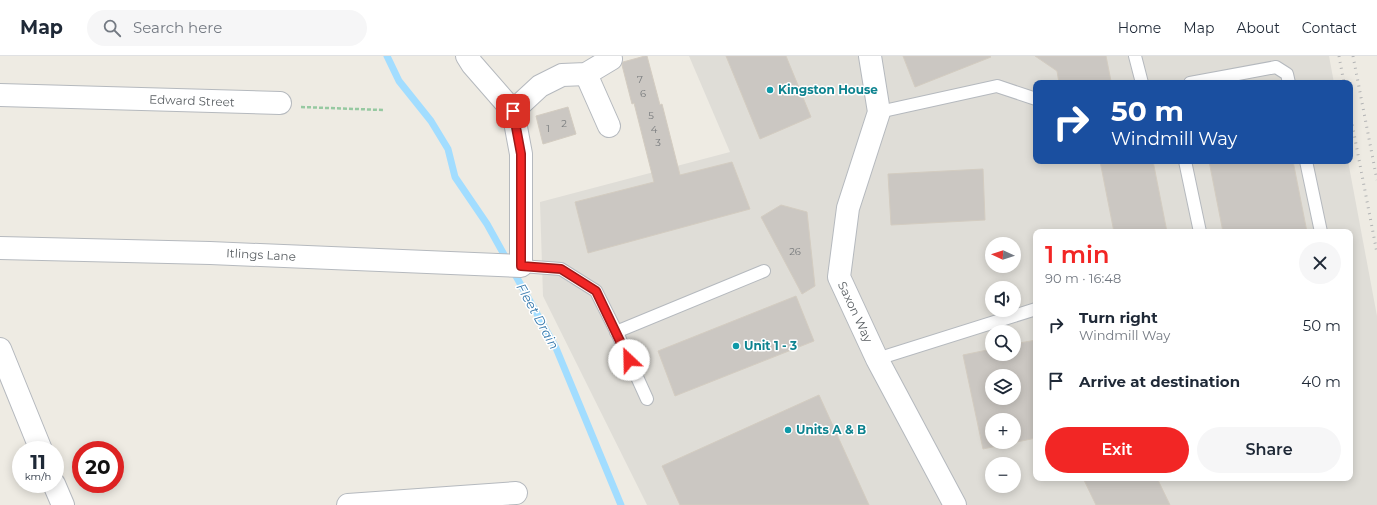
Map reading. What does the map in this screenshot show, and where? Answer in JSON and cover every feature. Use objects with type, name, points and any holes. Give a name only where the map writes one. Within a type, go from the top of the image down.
[{"type":"street","points":[[467,56],[472,64],[513,111],[521,154],[521,266]]},
{"type":"street","name":"Saxon Way","points":[[870,56],[879,112],[848,208],[839,277],[877,359],[955,505]]},
{"type":"street","points":[[513,111],[540,86],[551,80],[562,75],[586,74],[611,60]]},
{"type":"street","points":[[586,74],[609,126]]},
{"type":"street","name":"Edward Street","points":[[0,95],[280,103]]},
{"type":"street","name":"Itlings Lane","points":[[0,248],[210,253],[521,266]]},
{"type":"street","points":[[0,350],[37,441]]},
{"type":"street","points":[[58,493],[63,505]]},
{"type":"street","points":[[348,505],[516,493]]},
{"type":"lane","points":[[1135,56],[1141,80]]},
{"type":"lane","points":[[1206,80],[1276,67],[1287,74],[1288,80]]},
{"type":"lane","points":[[879,112],[997,86],[1033,98]]},
{"type":"lane","points":[[1186,164],[1199,229]]},
{"type":"lane","points":[[1307,164],[1320,229]]},
{"type":"lane","points":[[521,266],[561,269],[596,291],[646,399]]},
{"type":"lane","points":[[616,332],[764,271]]},
{"type":"lane","points":[[877,359],[1033,310]]},
{"type":"path","points":[[280,103],[295,107],[383,110]]},
{"type":"shaded area","points":[[689,56],[1329,56],[1333,80],[1033,80],[1033,164],[1349,164],[1377,316],[1377,505],[647,505],[543,296],[540,202],[730,152]]},
{"type":"building","points":[[647,56],[660,105],[662,104],[680,175],[732,162],[750,209],[588,253],[575,202],[654,182],[634,103],[632,104],[622,65],[623,62]]},
{"type":"building","name":"Kingston House","points":[[726,56],[786,56],[811,117],[760,139]]},
{"type":"building","points":[[903,56],[990,56],[991,57],[915,87]]},
{"type":"building","points":[[1035,56],[1106,56],[1111,80],[1058,80],[1057,71]]},
{"type":"building","points":[[568,107],[576,134],[543,144],[536,116]]},
{"type":"building","points":[[1101,164],[1154,164],[1166,229],[1113,229]]},
{"type":"building","points":[[1210,164],[1294,164],[1306,229],[1222,229]]},
{"type":"building","points":[[983,169],[985,220],[891,225],[888,174]]},
{"type":"building","points":[[781,205],[807,212],[815,286],[802,294],[761,217]]},
{"type":"building","name":"Unit 1 - 3","points":[[796,296],[814,341],[675,396],[658,351]]},
{"type":"building","points":[[1033,341],[1033,439],[1021,441],[1021,413],[985,413],[985,449],[983,449],[963,355],[985,350],[985,361],[1021,361],[1021,343]]},
{"type":"building","name":"Units A & B","points":[[819,395],[869,505],[680,505],[662,466]]},
{"type":"building","points":[[1084,481],[1158,481],[1170,505],[1096,505]]},
{"type":"waterway","name":"Fleet Drain","points":[[387,56],[399,81],[431,121],[448,149],[455,177],[487,224],[556,348],[621,505]]},
{"type":"railway","points":[[1339,56],[1343,80]]},
{"type":"railway","points":[[1353,56],[1377,180]]},
{"type":"railway","points":[[1353,129],[1377,253]]},
{"type":"place","name":"Kingston House","points":[[770,90]]},
{"type":"place","name":"Unit 1 - 3","points":[[736,346]]},
{"type":"place","name":"Units A & B","points":[[788,430]]},
{"type":"route","points":[[513,111],[521,154],[521,266],[561,269],[596,291],[629,360]]}]
